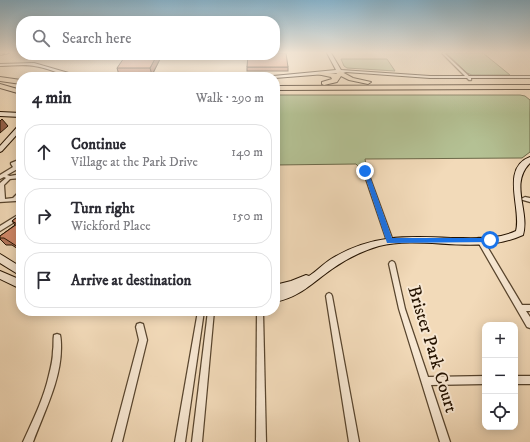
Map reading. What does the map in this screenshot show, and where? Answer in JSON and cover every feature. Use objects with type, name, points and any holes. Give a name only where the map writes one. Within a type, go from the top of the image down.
[{"type":"highway","points":[[320,74],[334,75],[336,80]]},
{"type":"highway","points":[[280,86],[327,82],[336,80],[339,78],[340,74]]},
{"type":"highway","points":[[343,74],[351,79],[366,82],[472,87]]},
{"type":"highway","points":[[351,79],[349,76],[353,74]]},
{"type":"highway","points":[[0,79],[16,81]]},
{"type":"highway","points":[[0,85],[16,87]]},
{"type":"highway","points":[[0,85],[16,90]]},
{"type":"highway","points":[[280,86],[530,87]]},
{"type":"highway","points":[[280,92],[530,91]]},
{"type":"main road","points":[[280,77],[322,74]]},
{"type":"main road","points":[[280,77],[324,74]]},
{"type":"main road","points":[[361,74],[420,79],[530,78]]},
{"type":"main road","points":[[389,74],[423,77],[492,79],[530,78]]},
{"type":"main road","points":[[492,79],[516,77]]},
{"type":"main road","points":[[0,114],[16,115]]},
{"type":"main road","points":[[0,142],[16,125]]},
{"type":"main road","points":[[0,150],[16,132]]},
{"type":"main road","points":[[280,295],[305,285],[320,273],[353,252],[375,244],[390,241],[501,240],[519,233],[525,228],[528,220],[528,210],[527,199],[520,186],[519,176],[522,166],[530,159]]},
{"type":"main road","points":[[0,258],[16,269]]},
{"type":"main road","points":[[280,288],[292,285],[314,274],[320,273]]},
{"type":"main road","points":[[1,277],[16,283]]},
{"type":"street","points":[[464,74],[469,78]]},
{"type":"street","points":[[16,168],[7,176],[2,184],[2,201],[14,200],[16,198]]},
{"type":"street","points":[[365,170],[390,241]]},
{"type":"street","points":[[0,177],[16,176]]},
{"type":"street","points":[[0,229],[16,218]]},
{"type":"street","points":[[480,240],[530,324]]},
{"type":"street","name":"Brister Park Court","points":[[392,264],[402,309],[445,442]]},
{"type":"street","points":[[329,296],[354,442]]},
{"type":"street","points":[[520,308],[530,308]]},
{"type":"street","points":[[180,442],[200,316]]},
{"type":"street","points":[[197,442],[210,316]]},
{"type":"street","points":[[260,316],[261,442]]},
{"type":"street","points":[[117,442],[143,340],[140,327]]},
{"type":"street","points":[[28,442],[53,377],[58,352],[57,338]]},
{"type":"street","points":[[426,381],[482,380]]},
{"type":"street","points":[[518,380],[530,380]]},
{"type":"green space","points":[[469,74],[508,74],[510,75],[472,75]]},
{"type":"green space","points":[[280,95],[520,95],[525,96],[530,100],[530,152],[522,158],[365,159],[366,165],[358,166],[356,164],[280,165]]},
{"type":"building","points":[[16,218],[16,223],[12,221]]},
{"type":"building","points":[[16,225],[16,246],[4,238],[0,238],[0,236]]},
{"type":"route","points":[[365,171],[390,241],[490,240]]}]
